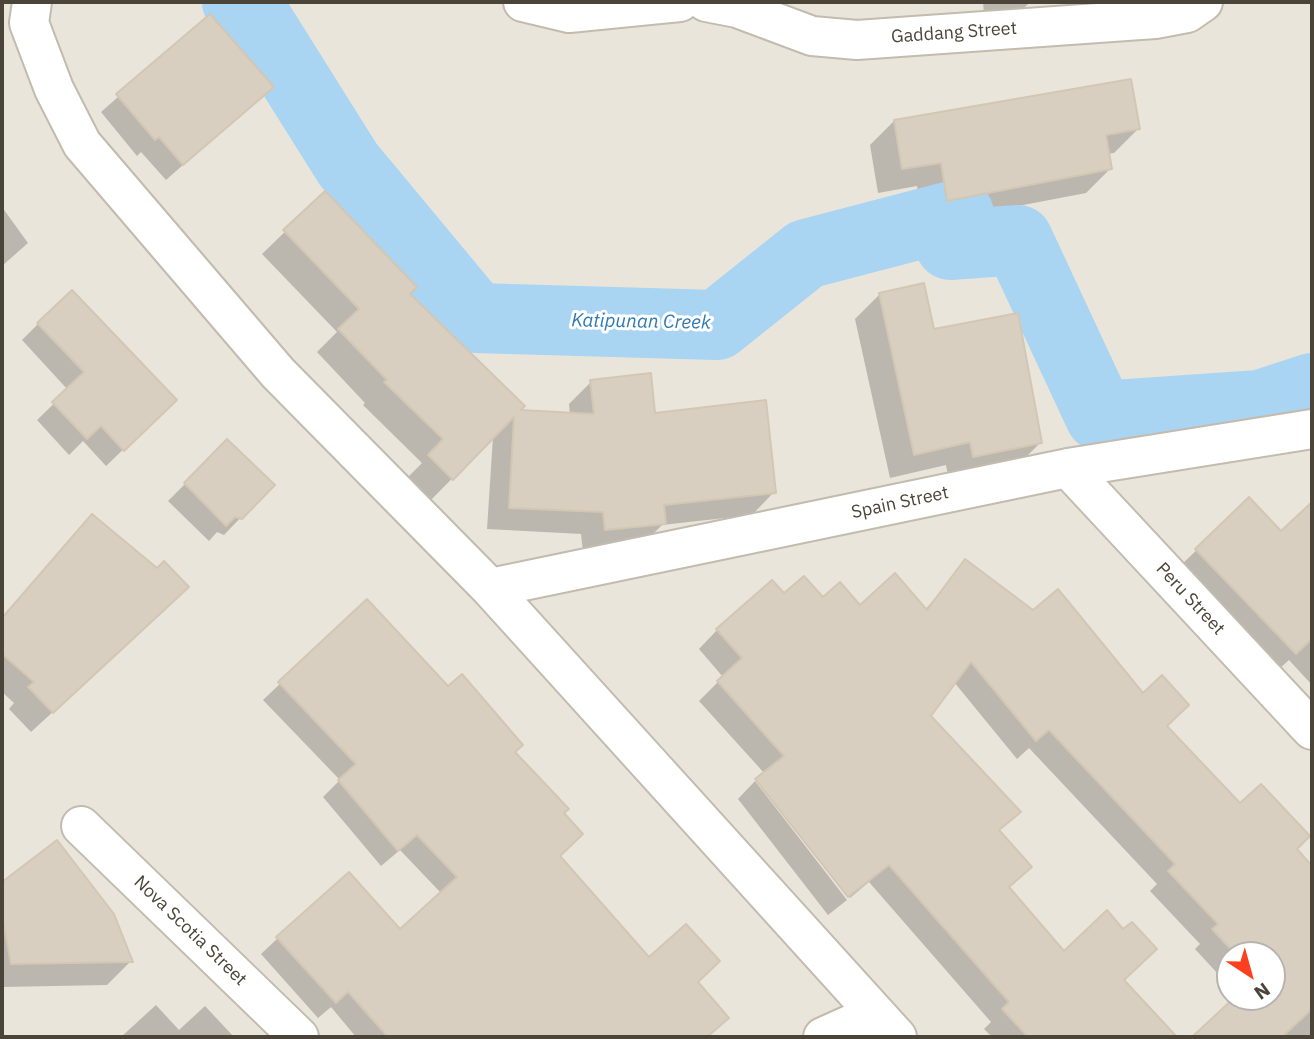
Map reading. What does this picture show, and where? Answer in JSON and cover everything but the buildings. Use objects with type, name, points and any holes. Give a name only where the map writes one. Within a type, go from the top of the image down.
[{"type":"street","points":[[32,2],[29,23],[54,89],[82,144],[278,373],[490,588],[860,1030]]},
{"type":"street","points":[[523,2],[569,13],[680,2]]},
{"type":"street","name":"Gaddang Street","points":[[706,2],[737,8],[812,36],[858,40],[1155,19],[1187,13],[1203,2]]},
{"type":"street","name":"Spain Street","points":[[490,588],[1068,468],[1312,429]]},
{"type":"street","name":"Peru Street","points":[[1068,468],[1312,730]]},
{"type":"street","name":"Nova Scotia Street","points":[[81,826],[299,1037]]},
{"type":"shaded area","points":[[2,2],[1312,2],[1312,1037],[2,1037]]},
{"type":"waterway","name":"Katipunan Creek","points":[[237,2],[250,8],[348,164],[476,318],[717,325],[806,254],[959,214],[950,245],[1018,240],[1100,416],[1260,405],[1312,388]]}]
